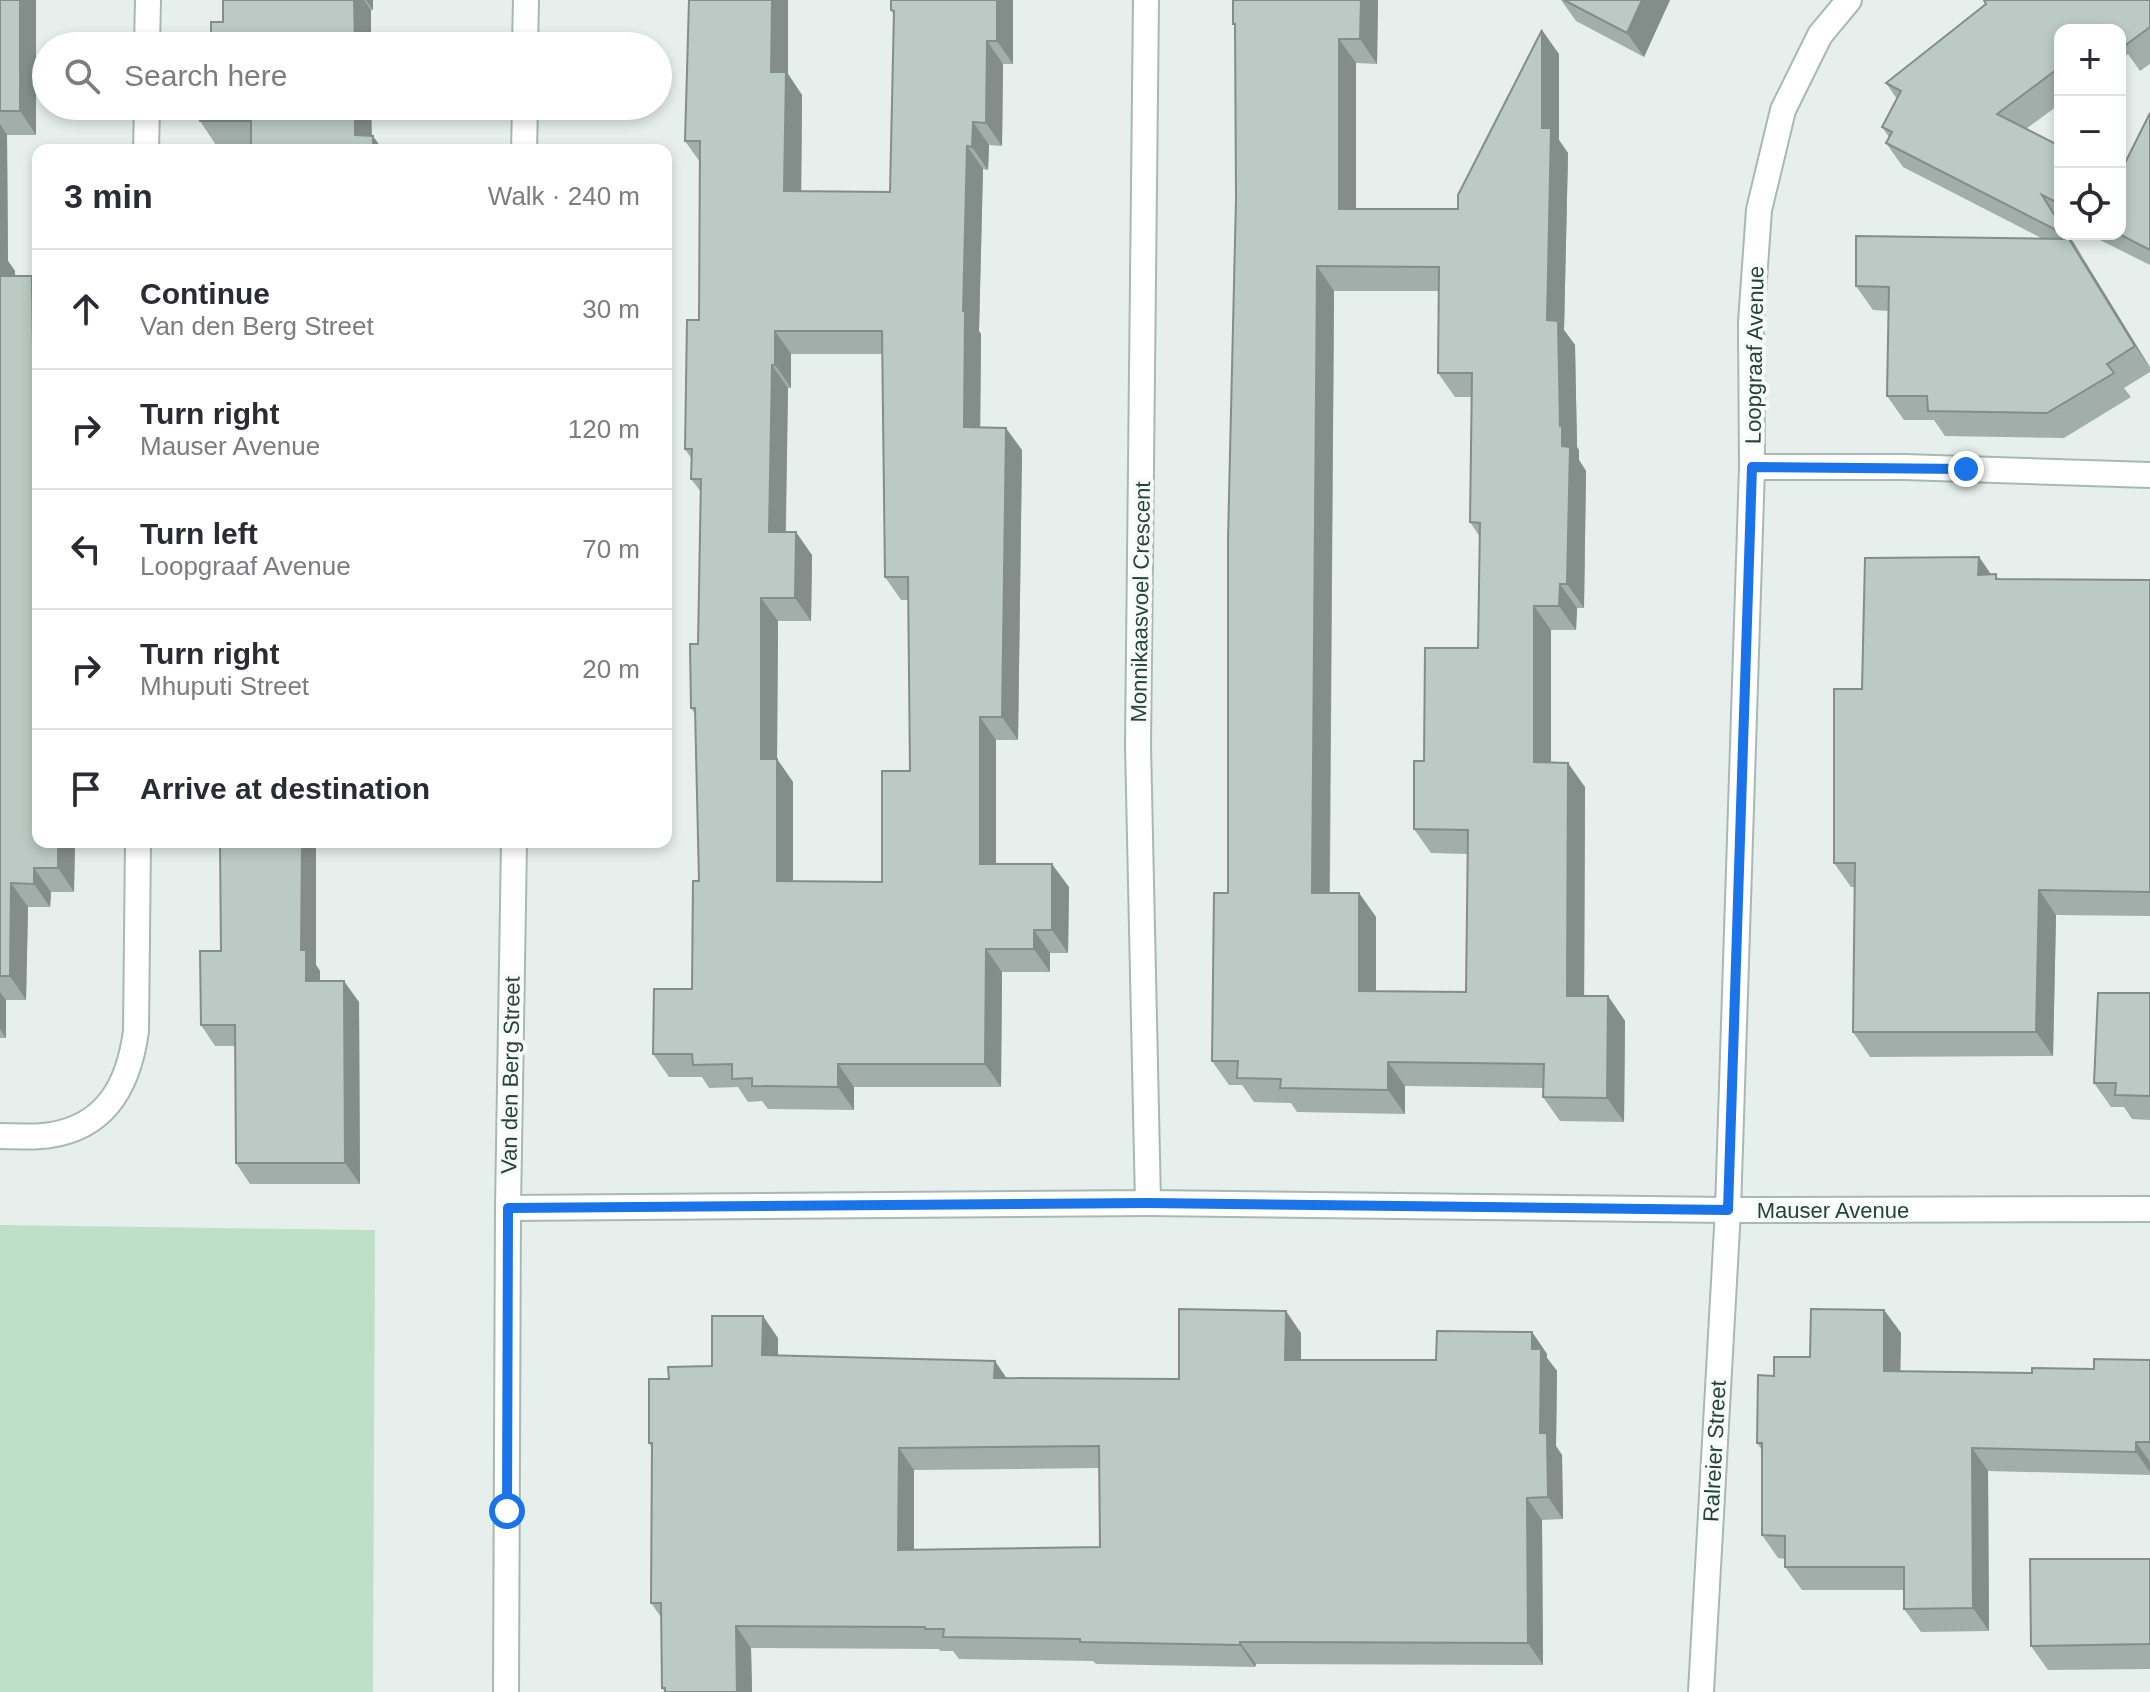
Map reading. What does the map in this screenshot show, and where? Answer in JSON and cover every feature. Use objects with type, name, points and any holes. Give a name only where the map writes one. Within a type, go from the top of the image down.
[{"type":"street","points":[[147,32],[148,0]]},
{"type":"street","points":[[525,32],[526,0]]},
{"type":"street","name":"Monnikaasvoel Crescent","points":[[1146,0],[1138,745],[1148,1203]]},
{"type":"street","name":"Loopgraaf Avenue","points":[[1728,1210],[1752,467],[1751,322],[1759,210],[1783,110],[1820,35],[1849,0]]},
{"type":"street","points":[[146,144],[147,120]]},
{"type":"street","points":[[524,144],[525,120]]},
{"type":"street","points":[[1752,467],[1904,467],[2150,475]]},
{"type":"street","points":[[0,1136],[52,1135],[77,1126],[108,1107],[122,1084],[133,1057],[136,1031],[138,848]]},
{"type":"street","name":"Van den Berg Street","points":[[506,1692],[508,1208],[514,848]]},
{"type":"street","name":"Mauser Avenue","points":[[508,1208],[1148,1203],[1728,1210],[2150,1209]]},
{"type":"street","name":"Ralreier Street","points":[[1701,1692],[1728,1210]]},
{"type":"green space","points":[[0,1225],[375,1230],[373,1692],[0,1692]]},
{"type":"building","points":[[0,0],[20,0],[20,111],[0,111]]},
{"type":"building","points":[[223,0],[354,0],[355,32],[211,32],[211,22],[223,22]]},
{"type":"building","points":[[689,0],[772,0],[771,72],[786,72],[784,191],[890,192],[894,11],[891,10],[891,0],[997,0],[997,41],[987,41],[986,123],[973,122],[972,147],[967,146],[963,311],[964,427],[1006,428],[1002,717],[980,717],[980,864],[1052,864],[1052,930],[1034,930],[1034,949],[986,949],[985,1064],[838,1064],[838,1087],[752,1086],[752,1078],[732,1079],[732,1064],[693,1065],[692,1054],[653,1054],[654,989],[692,989],[693,881],[699,881],[695,708],[691,708],[690,644],[698,644],[701,479],[691,479],[692,449],[685,449],[687,320],[699,320],[700,141],[685,141]],"holes":[[[775,331],[882,331],[885,577],[908,577],[910,771],[882,771],[882,882],[777,881],[777,759],[761,759],[761,598],[795,598],[796,532],[769,532]]]},
{"type":"building","points":[[1233,0],[1361,0],[1360,39],[1339,39],[1339,209],[1458,209],[1458,195],[1542,30],[1542,128],[1551,128],[1547,320],[1558,321],[1560,426],[1562,446],[1570,447],[1567,584],[1560,584],[1559,606],[1534,606],[1534,762],[1568,763],[1567,996],[1608,996],[1607,1098],[1543,1097],[1544,1064],[1388,1062],[1388,1090],[1280,1088],[1281,1079],[1237,1078],[1238,1061],[1212,1061],[1214,893],[1228,893],[1228,540],[1236,198]],"holes":[[[1317,266],[1439,267],[1438,373],[1472,373],[1470,522],[1480,523],[1478,648],[1425,648],[1424,761],[1414,761],[1414,829],[1468,830],[1466,992],[1359,991],[1359,893],[1312,893]]]},
{"type":"building","points":[[1564,0],[1642,0],[1627,33]]},
{"type":"building","points":[[1984,0],[2150,0],[2150,27],[2126,45],[2126,24],[2054,24],[2054,71],[1997,114],[2054,143],[2054,201],[2042,195],[2054,214],[2054,229],[1886,143],[1892,132],[1882,127],[1901,91],[1886,83],[1986,4]]},
{"type":"building","points":[[2150,113],[2150,250],[2126,238],[2126,161]]},
{"type":"building","points":[[355,120],[355,135],[373,136],[373,144],[251,144],[251,121],[200,121]]},
{"type":"building","points":[[1856,236],[2070,240],[2135,346],[2107,364],[2114,373],[2047,413],[1928,411],[1927,396],[1887,396],[1889,287],[1856,286]]},
{"type":"building","points":[[0,276],[32,276],[32,848],[58,848],[58,868],[34,868],[34,884],[11,883],[10,976],[0,976]]},
{"type":"building","points":[[1979,557],[1978,575],[1996,574],[1996,579],[2150,580],[2150,892],[2039,890],[2036,1032],[1853,1032],[1855,863],[1834,863],[1834,689],[1862,689],[1865,558]]},
{"type":"building","points":[[220,848],[302,848],[301,950],[306,950],[306,981],[344,981],[345,1163],[236,1163],[235,1025],[201,1025],[200,951],[221,951]]},
{"type":"building","points":[[2098,993],[2150,993],[2150,1096],[2115,1095],[2116,1083],[2094,1083]]},
{"type":"building","points":[[1179,1309],[1286,1311],[1285,1360],[1436,1360],[1437,1331],[1532,1332],[1532,1349],[1541,1349],[1540,1433],[1547,1433],[1548,1497],[1527,1498],[1528,1643],[1240,1642],[1240,1645],[1080,1642],[1080,1639],[943,1637],[944,1629],[925,1627],[736,1626],[737,1692],[665,1692],[662,1688],[661,1603],[651,1603],[652,1443],[649,1443],[649,1379],[669,1379],[668,1367],[712,1366],[712,1316],[763,1316],[762,1355],[995,1361],[994,1378],[1179,1379]],"holes":[[[1099,1446],[1100,1547],[898,1550],[899,1448]]]},
{"type":"building","points":[[1811,1309],[1884,1310],[1884,1371],[2032,1373],[2032,1368],[2094,1369],[2094,1359],[2150,1360],[2150,1442],[2136,1442],[2136,1452],[1972,1448],[1973,1608],[1904,1609],[1904,1567],[1785,1567],[1785,1536],[1762,1535],[1762,1443],[1757,1443],[1758,1375],[1774,1376],[1774,1357],[1810,1357]]},
{"type":"building","points":[[2030,1559],[2150,1559],[2150,1644],[2031,1646]]},
{"type":"route","points":[[507,1511],[508,1208],[1148,1203],[1728,1210],[1752,467],[1966,469]]}]
